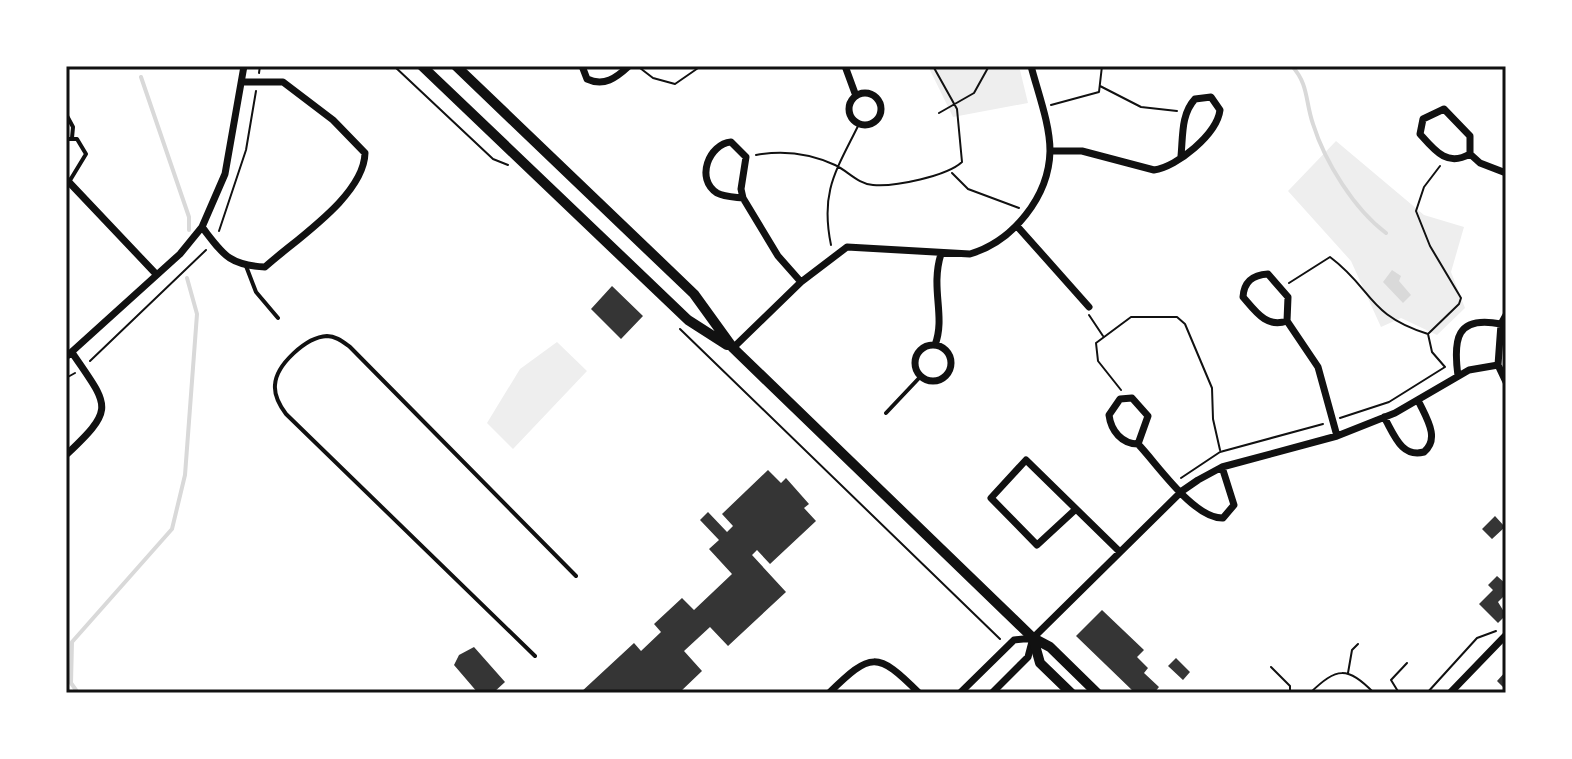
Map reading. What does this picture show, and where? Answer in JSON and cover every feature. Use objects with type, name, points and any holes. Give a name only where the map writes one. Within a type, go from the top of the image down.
[{"type":"main road","points":[[422,66],[688,320],[733,348]]},
{"type":"main road","points":[[456,66],[694,294],[733,348],[1033,638],[1050,647],[1097,693]]},
{"type":"main road","points":[[1033,638],[1040,663],[1071,693]]},
{"type":"street","points":[[66,455],[94,429],[103,414],[103,398],[82,368],[69,356],[180,254],[202,227],[225,174],[244,66]]},
{"type":"street","points":[[582,66],[587,79],[596,84],[605,84],[629,66]]},
{"type":"street","points":[[845,66],[856,96],[850,113],[859,124],[869,125],[878,120],[881,105],[871,94],[856,96]]},
{"type":"street","points":[[733,348],[833,254],[860,245],[970,254],[987,248],[1017,226],[1028,212],[1046,172],[1050,151],[1031,66]]},
{"type":"street","points":[[202,227],[228,260],[246,266],[265,267],[354,189],[364,169],[365,153],[333,120],[283,82],[242,82]]},
{"type":"street","points":[[1050,151],[1082,151],[1154,170],[1165,168],[1181,156],[1216,123],[1220,110],[1211,97],[1195,99],[1185,115],[1181,156]]},
{"type":"street","points":[[1470,154],[1458,161],[1445,157],[1420,134],[1423,119],[1444,109],[1470,136],[1470,154],[1480,163],[1506,173]]},
{"type":"street","points":[[743,198],[717,193],[709,185],[706,172],[711,153],[722,143],[731,142],[746,157],[743,198],[778,256],[801,282]]},
{"type":"street","points":[[68,181],[156,274]]},
{"type":"street","points":[[1017,226],[1089,307]]},
{"type":"street","points":[[935,345],[940,332],[934,275],[941,254]]},
{"type":"street","points":[[1287,321],[1277,324],[1264,320],[1243,297],[1244,287],[1259,274],[1268,274],[1283,290],[1290,307],[1287,321],[1318,367],[1337,436]]},
{"type":"street","points":[[1506,315],[1501,324],[1498,365],[1506,382]]},
{"type":"street","points":[[1458,376],[1455,342],[1464,327],[1476,322],[1501,324]]},
{"type":"street","points":[[935,345],[950,356],[951,368],[938,380],[921,376],[916,366],[917,355],[925,347],[935,345]]},
{"type":"street","points":[[992,693],[1028,657],[1033,638],[1182,491],[1222,467],[1337,436],[1384,417],[1458,376],[1498,365]]},
{"type":"street","points":[[1138,444],[1148,424],[1148,416],[1132,398],[1120,399],[1112,407],[1110,425],[1125,441],[1138,444],[1206,515],[1223,518],[1234,505],[1222,467]]},
{"type":"street","points":[[1384,417],[1401,446],[1409,453],[1424,452],[1432,443],[1432,430],[1418,400]]},
{"type":"street","points":[[1076,509],[1037,545],[991,498],[1026,460],[1120,552]]},
{"type":"street","points":[[1450,693],[1506,635]]},
{"type":"street","points":[[960,693],[1014,640],[1033,638]]},
{"type":"street","points":[[829,693],[858,665],[871,662],[894,667],[919,693]]},
{"type":"lane","points":[[66,114],[73,127],[69,138],[81,143],[86,154],[68,181]]},
{"type":"lane","points":[[246,266],[256,292],[278,318]]},
{"type":"lane","points":[[535,656],[286,414],[279,405],[275,384],[284,364],[318,338],[338,338],[576,576]]},
{"type":"lane","points":[[886,413],[921,376]]},
{"type":"path","points":[[394,66],[493,159],[514,167]]},
{"type":"path","points":[[638,66],[653,78],[675,84],[701,66]]},
{"type":"path","points":[[746,157],[779,151],[837,166],[852,178],[873,185],[951,172],[962,162],[956,106],[933,66]]},
{"type":"path","points":[[939,113],[974,93],[989,66]]},
{"type":"path","points":[[1042,107],[1099,92],[1102,66]]},
{"type":"path","points":[[82,368],[181,278],[213,241],[243,163],[257,82]]},
{"type":"path","points":[[1100,86],[1141,107],[1185,115]]},
{"type":"path","points":[[833,254],[825,199],[837,166],[859,124]]},
{"type":"path","points":[[1428,334],[1459,304],[1461,298],[1430,246],[1416,211],[1424,187],[1445,157]]},
{"type":"path","points":[[951,172],[968,189],[1028,212]]},
{"type":"path","points":[[1283,290],[1330,257],[1348,271],[1383,314],[1404,326],[1428,334]]},
{"type":"path","points":[[1089,307],[1089,318],[1103,337]]},
{"type":"path","points":[[1120,399],[1121,388],[1098,361],[1096,343],[1131,317],[1177,317],[1185,324],[1212,388],[1213,419],[1220,452]]},
{"type":"path","points":[[680,329],[1007,647]]},
{"type":"path","points":[[1175,484],[1220,452],[1389,402],[1445,367],[1432,352],[1428,334]]},
{"type":"path","points":[[1427,693],[1477,638],[1497,630]]},
{"type":"path","points":[[1348,673],[1352,650],[1358,644]]},
{"type":"path","points":[[1399,693],[1391,685],[1391,680],[1407,663]]},
{"type":"path","points":[[1271,667],[1290,686],[1290,693]]},
{"type":"path","points":[[1310,693],[1329,675],[1348,673],[1374,693]]},
{"type":"shaded area","points":[[928,66],[1019,66],[1028,103],[953,117]]},
{"type":"shaded area","points":[[1336,141],[1424,215],[1464,227],[1451,272],[1465,308],[1437,335],[1401,318],[1381,327],[1351,261],[1288,191]]},
{"type":"shaded area","points":[[1392,270],[1401,276],[1399,281],[1411,295],[1403,303],[1383,282]]},
{"type":"shaded area","points":[[557,342],[587,371],[513,449],[487,423],[520,369]]},
{"type":"building","points":[[612,286],[643,316],[621,339],[591,309]]},
{"type":"building","points":[[768,470],[781,483],[786,478],[809,504],[804,508],[816,521],[770,564],[757,550],[752,555],[786,592],[728,646],[710,627],[684,651],[702,671],[679,693],[580,693],[634,643],[641,651],[661,632],[654,624],[682,598],[694,610],[732,574],[709,549],[719,540],[700,520],[708,512],[727,532],[733,526],[722,514]]},
{"type":"building","points":[[1495,516],[1505,527],[1492,539],[1482,529]]},
{"type":"building","points":[[1497,576],[1506,584],[1506,594],[1498,602],[1506,615],[1498,623],[1479,604],[1493,590],[1488,585]]},
{"type":"building","points":[[1102,610],[1144,650],[1137,657],[1148,668],[1144,673],[1159,687],[1154,693],[1135,693],[1076,636]]},
{"type":"building","points":[[474,647],[505,682],[493,693],[478,693],[454,665],[459,655]]},
{"type":"building","points":[[1176,658],[1190,672],[1183,680],[1168,666]]},
{"type":"building","points":[[1506,671],[1506,690],[1497,681]]},
{"type":"waterway","points":[[1292,66],[1301,80],[1313,124],[1333,169],[1352,198],[1386,233]]},
{"type":"waterway","points":[[141,77],[189,217],[189,230]]},
{"type":"waterway","points":[[78,693],[71,683],[72,642],[172,529],[185,475],[197,314],[187,278]]}]
